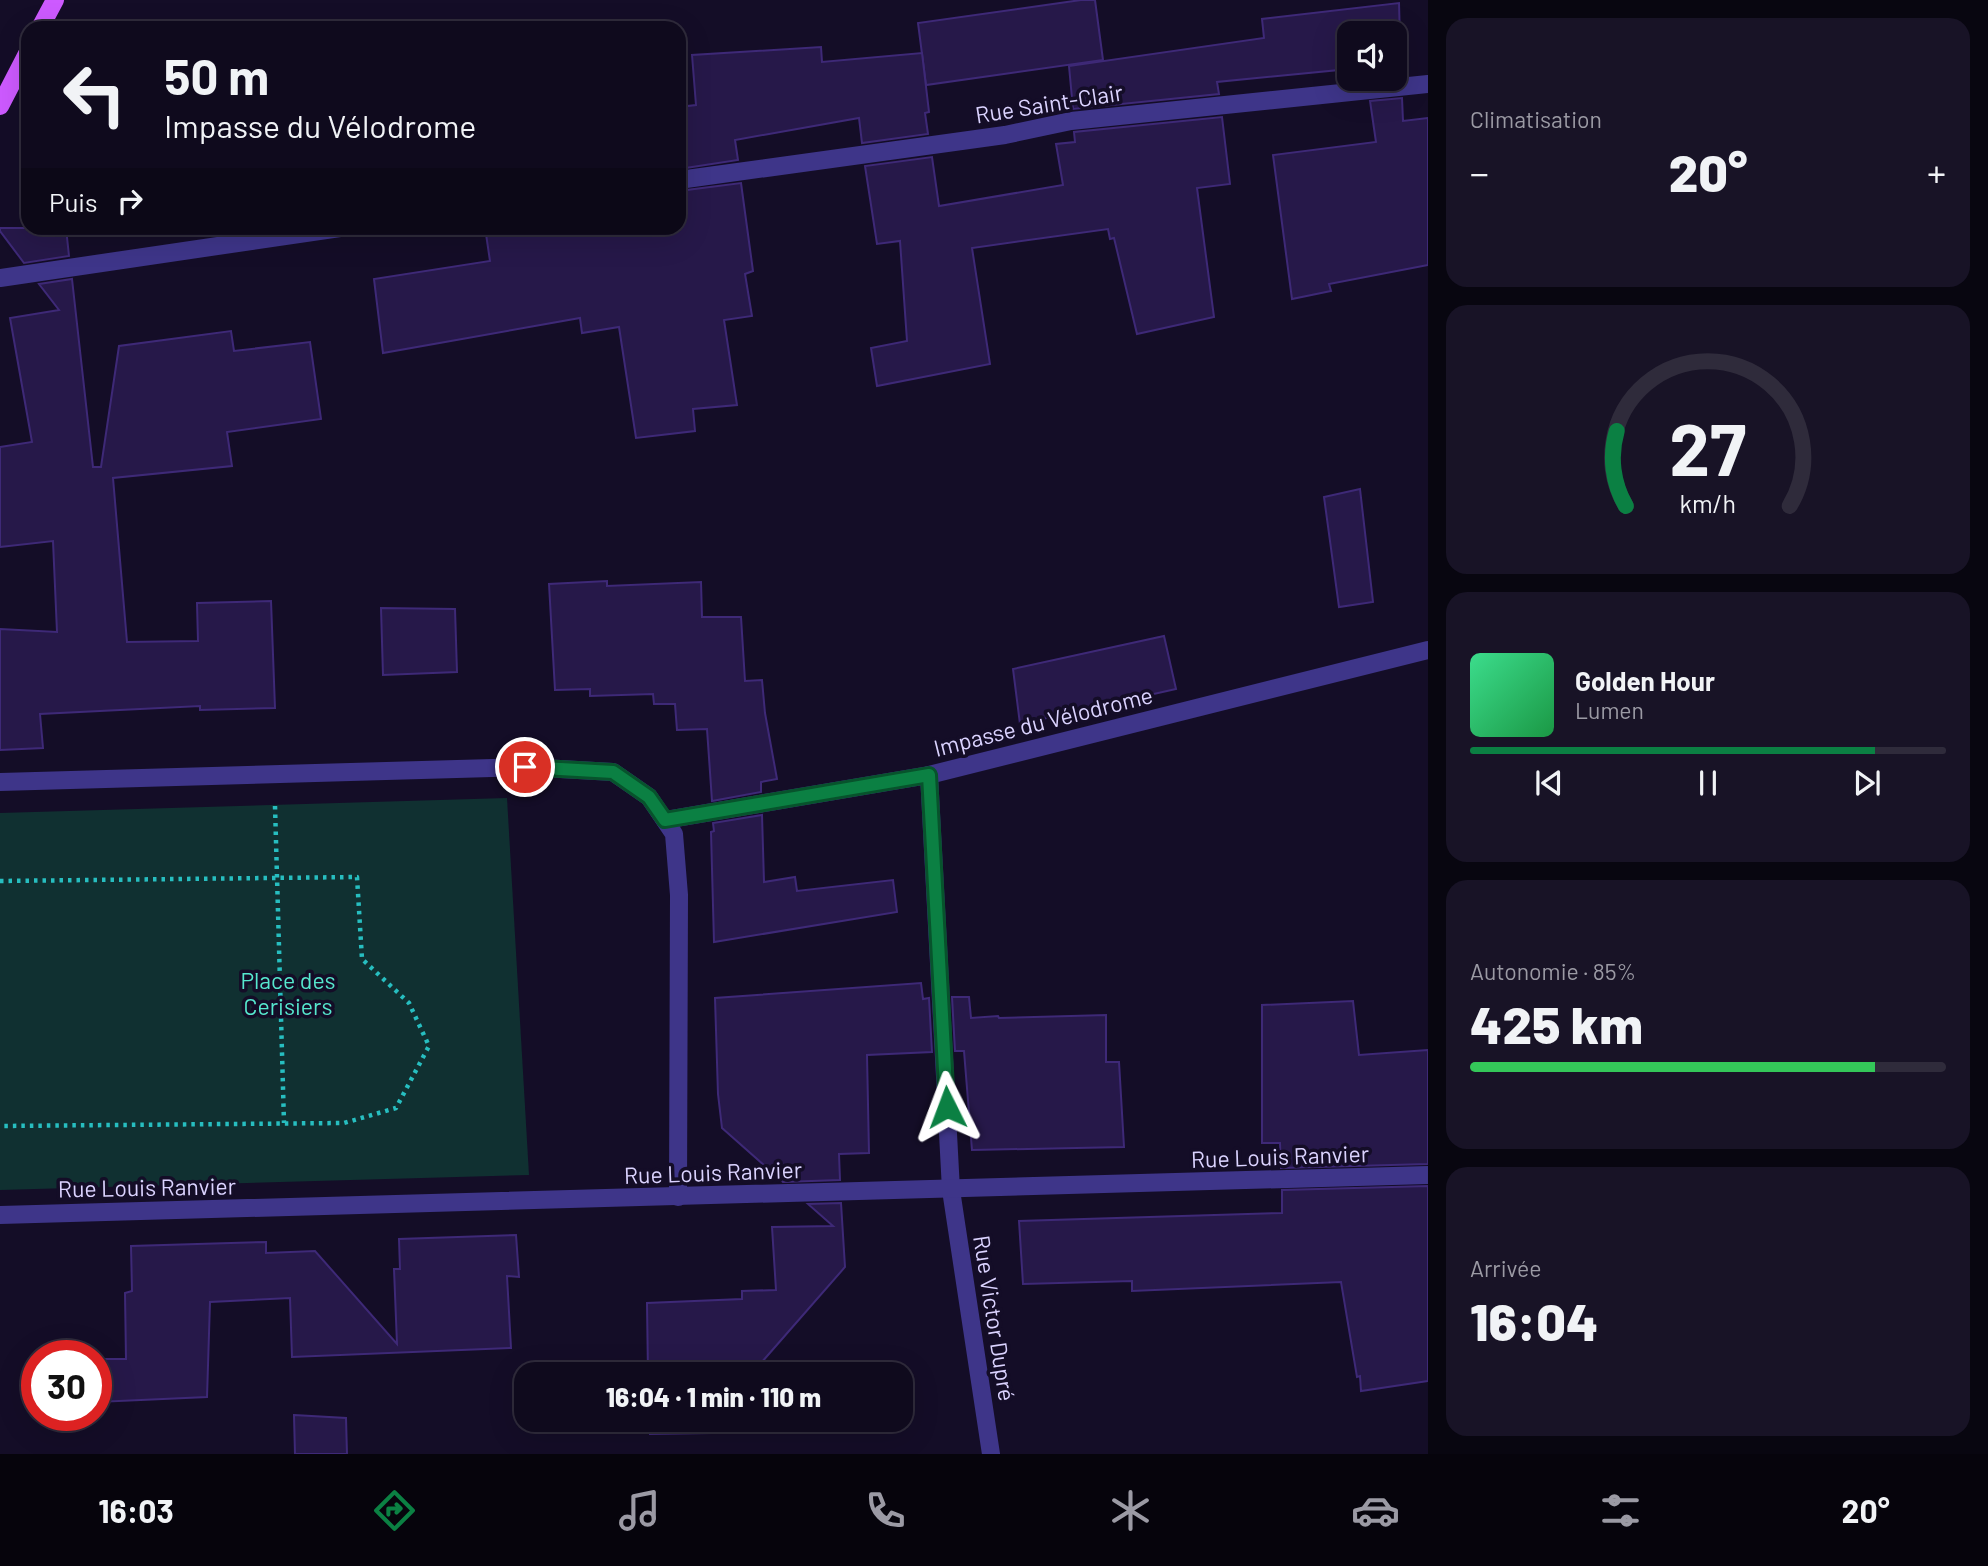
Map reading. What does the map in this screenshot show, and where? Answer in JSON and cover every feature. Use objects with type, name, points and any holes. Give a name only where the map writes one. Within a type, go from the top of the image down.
[{"type":"main road","points":[[44,21],[55,0]]},
{"type":"main road","points":[[0,106],[21,66]]},
{"type":"street","name":"Rue Saint-Clair","points":[[686,179],[1005,135],[1071,121],[1428,84]]},
{"type":"street","points":[[0,278],[292,235]]},
{"type":"street","name":"Impasse du Vélodrome","points":[[665,820],[929,775],[1428,650]]},
{"type":"street","points":[[0,782],[525,767],[613,772],[649,797],[674,834],[679,895],[678,1197]]},
{"type":"street","name":"Rue Victor Dupré","points":[[929,775],[951,1189],[991,1454]]},
{"type":"street","name":"Rue Louis Ranvier","points":[[0,1215],[1428,1175]]},
{"type":"path","points":[[274,774],[284,1123]]},
{"type":"path","points":[[0,881],[357,877],[362,959],[409,1003],[429,1046],[396,1108],[344,1123],[0,1126]]},
{"type":"green space","name":"Place des Cerisiers","points":[[507,798],[529,1175],[0,1190],[0,813]]},
{"type":"building","points":[[1095,0],[1103,60],[926,85],[918,23]]},
{"type":"building","points":[[1399,3],[1400,21],[1337,21],[1337,70],[1217,82],[1219,94],[1073,109],[1069,66],[1264,38],[1262,19]]},
{"type":"building","points":[[821,47],[822,62],[922,53],[929,112],[925,113],[928,134],[862,143],[859,118],[735,140],[738,160],[686,168],[686,106],[696,105],[692,55]]},
{"type":"building","points":[[1402,98],[1403,121],[1428,118],[1428,265],[1329,284],[1331,291],[1292,299],[1273,155],[1376,142],[1370,101]]},
{"type":"building","points":[[1222,117],[1230,184],[1197,188],[1214,317],[1137,334],[1114,238],[1110,239],[1108,229],[972,248],[990,364],[877,386],[871,348],[907,341],[900,241],[877,244],[865,166],[932,157],[939,206],[1063,185],[1056,144],[1075,142],[1074,132]]},
{"type":"building","points":[[741,183],[753,271],[745,274],[752,316],[724,320],[737,405],[693,409],[695,431],[636,438],[619,327],[582,333],[580,318],[383,353],[374,279],[490,261],[486,235],[686,235],[686,190]]},
{"type":"building","points":[[0,228],[21,228],[21,235],[67,235],[69,256],[24,263]]},
{"type":"building","points":[[72,279],[93,467],[101,467],[119,346],[231,331],[234,351],[310,342],[321,419],[227,432],[232,466],[113,478],[127,642],[198,641],[197,603],[271,601],[275,708],[200,710],[200,706],[40,714],[43,748],[0,750],[0,629],[57,632],[53,541],[0,547],[0,447],[32,442],[10,318],[59,310],[39,284]]},
{"type":"building","points":[[1360,489],[1373,602],[1339,607],[1324,497]]},
{"type":"building","points":[[607,581],[607,586],[701,582],[702,617],[741,617],[745,681],[762,680],[777,779],[761,782],[761,792],[712,801],[707,729],[677,730],[675,704],[654,704],[653,694],[590,696],[590,689],[555,690],[549,584]]},
{"type":"building","points":[[381,608],[455,609],[457,672],[383,675]]},
{"type":"building","points":[[1164,636],[1176,689],[1020,724],[1013,669]]},
{"type":"building","points":[[762,815],[764,882],[795,877],[797,891],[893,880],[897,912],[714,942],[713,823]]},
{"type":"building","points":[[921,983],[923,999],[929,998],[932,1052],[867,1055],[869,1153],[839,1154],[840,1180],[783,1182],[722,1128],[718,1094],[715,998]]},
{"type":"building","points":[[952,997],[969,997],[971,1018],[1106,1015],[1106,1062],[1119,1062],[1124,1147],[972,1150],[964,1051],[955,1051]]},
{"type":"building","points":[[1353,1001],[1359,1055],[1428,1050],[1428,1164],[1281,1168],[1280,1143],[1262,1143],[1262,1005]]},
{"type":"building","points":[[1428,1186],[1428,1381],[1361,1391],[1341,1282],[1132,1291],[1132,1281],[1023,1284],[1019,1221],[1282,1213],[1282,1190]]},
{"type":"building","points":[[841,1203],[845,1267],[762,1362],[648,1362],[647,1303],[742,1299],[742,1291],[776,1290],[772,1227],[833,1226],[808,1204]]},
{"type":"building","points":[[516,1235],[519,1277],[507,1276],[511,1348],[292,1357],[290,1298],[210,1302],[207,1397],[112,1401],[112,1359],[126,1359],[125,1293],[132,1291],[131,1246],[266,1242],[266,1253],[315,1251],[397,1344],[394,1269],[400,1269],[399,1239]]},
{"type":"building","points":[[294,1415],[346,1418],[347,1454],[295,1454]]},
{"type":"building","points":[[650,1432],[711,1432],[711,1433]]},
{"type":"route","points":[[525,767],[613,772],[649,797],[665,820],[929,775],[947,1107]]}]
